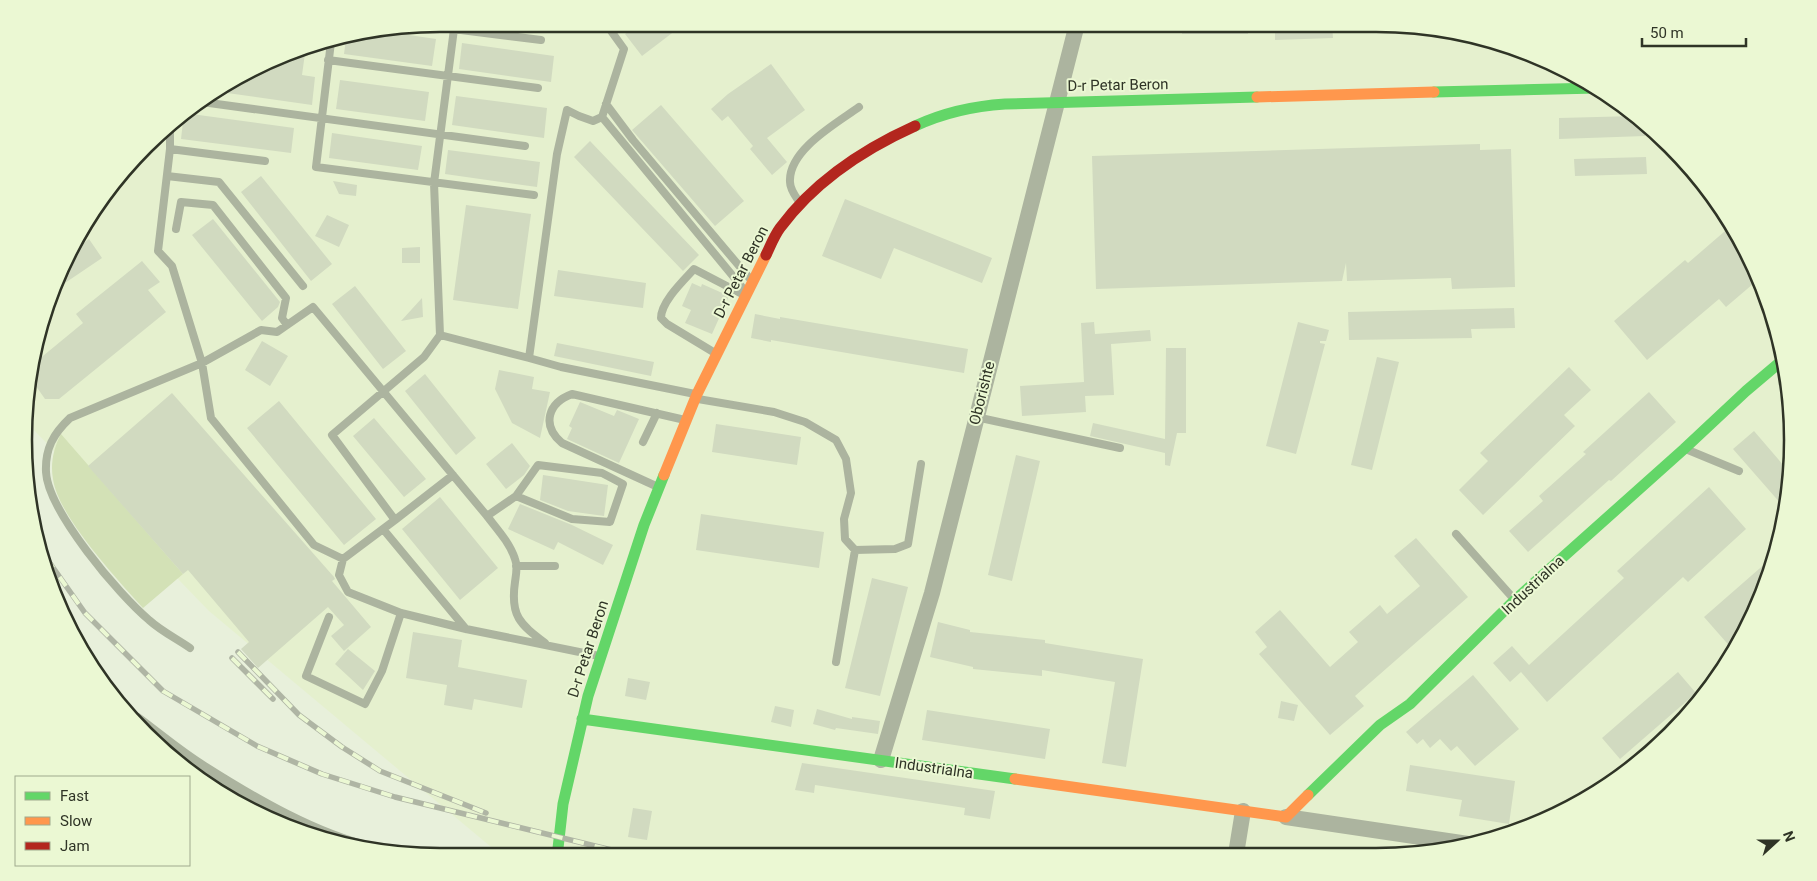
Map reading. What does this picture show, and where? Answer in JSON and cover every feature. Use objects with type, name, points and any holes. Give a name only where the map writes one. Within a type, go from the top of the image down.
[{"type":"street","name":"Oborishte","points":[[881,760],[932,593],[1075,32]]},
{"type":"street","name":"D-r Petar Beron","points":[[558,848],[563,804],[588,696],[644,525],[696,397],[779,229],[802,204],[850,163],[882,140],[938,116],[975,107],[1058,102],[1582,88]]},
{"type":"street","name":"Industrialna","points":[[1286,816],[1380,725],[1410,704],[1515,600],[1778,364]]},
{"type":"street","name":"Industrialna","points":[[582,719],[1286,816],[1452,842]]},
{"type":"street","points":[[170,746],[201,769],[296,822]]},
{"type":"street","points":[[1237,848],[1244,811]]},
{"type":"lane","points":[[394,520],[332,435],[424,357],[440,335],[434,183],[454,32]]},
{"type":"lane","points":[[478,32],[541,40]]},
{"type":"lane","points":[[529,358],[558,154],[567,110],[594,121],[602,117],[624,49],[612,32]]},
{"type":"lane","points":[[330,48],[316,167],[534,195]]},
{"type":"lane","points":[[328,60],[538,88]]},
{"type":"lane","points":[[211,103],[525,146]]},
{"type":"lane","points":[[606,104],[633,140],[752,282]]},
{"type":"lane","points":[[802,204],[791,189],[790,182],[798,158],[812,141],[859,107]]},
{"type":"lane","points":[[602,117],[746,294]]},
{"type":"lane","points":[[170,135],[158,251],[172,266],[202,363],[211,418],[314,545],[343,559]]},
{"type":"lane","points":[[170,149],[265,161]]},
{"type":"lane","points":[[166,176],[219,182],[303,286]]},
{"type":"lane","points":[[176,229],[181,202],[213,205],[286,298],[282,318],[288,325]]},
{"type":"lane","points":[[717,354],[667,324],[661,318],[661,312],[694,269],[746,294]]},
{"type":"lane","points":[[190,648],[151,622],[111,582],[73,530],[50,490],[46,472],[52,439],[70,418],[202,363],[261,330],[277,332],[313,307],[487,516],[510,547],[516,560],[513,593],[514,612],[527,630],[549,646]]},
{"type":"lane","points":[[440,335],[562,367],[696,397],[774,412],[805,422],[836,440],[846,459],[851,493],[844,519],[845,539],[855,550],[895,549],[908,544],[921,464]]},
{"type":"lane","points":[[660,488],[562,443],[552,432],[549,420],[553,406],[562,398],[572,394],[687,420]]},
{"type":"lane","points":[[643,442],[657,413]]},
{"type":"lane","points":[[976,416],[1120,448]]},
{"type":"lane","points":[[1684,449],[1739,470]]},
{"type":"lane","points":[[487,516],[516,496],[538,464],[602,473],[623,484],[610,522],[572,519],[516,496]]},
{"type":"lane","points":[[453,475],[343,559],[339,575],[348,592],[401,613],[466,629],[601,656]]},
{"type":"lane","points":[[383,529],[466,629]]},
{"type":"lane","points":[[1456,534],[1515,600]]},
{"type":"lane","points":[[836,662],[855,550]]},
{"type":"lane","points":[[516,566],[555,566]]},
{"type":"lane","points":[[329,617],[306,676],[365,704],[382,671],[401,613]]},
{"type":"shaded area","points":[[440,32],[1376,32],[1430,36],[1482,46],[1533,64],[1580,87],[1603,101],[1646,134],[1683,171],[1716,214],[1730,237],[1753,284],[1771,335],[1781,387],[1784,414],[1784,467],[1777,520],[1771,546],[1763,572],[1742,621],[1716,667],[1700,689],[1683,710],[1646,747],[1603,780],[1580,794],[1508,827],[1456,841],[1430,845],[1403,848],[492,848],[209,611],[32,429],[40,361],[54,309],[75,260],[101,214],[134,171],[171,134],[214,101],[236,87],[284,64],[335,46],[387,36]]},
{"type":"shaded area","points":[[61,434],[183,574],[143,608],[90,546],[66,511],[57,494],[52,473],[52,461],[56,444]]},
{"type":"building","points":[[628,32],[674,32],[642,56],[625,34]]},
{"type":"building","points":[[1182,32],[1248,32],[1248,34],[1182,34]]},
{"type":"building","points":[[1275,32],[1333,32],[1333,38],[1275,40]]},
{"type":"building","points":[[404,34],[436,39],[432,66],[344,54],[345,44],[361,40]]},
{"type":"building","points":[[462,43],[554,56],[551,82],[459,69]]},
{"type":"building","points":[[305,56],[302,75],[315,77],[312,105],[227,93],[260,75]]},
{"type":"building","points":[[771,64],[805,110],[767,138],[787,162],[772,175],[750,149],[753,146],[728,116],[722,121],[711,109],[728,94]]},
{"type":"building","points":[[340,80],[429,92],[425,121],[336,109]]},
{"type":"building","points":[[456,96],[547,108],[544,138],[452,125]]},
{"type":"building","points":[[661,105],[744,201],[715,226],[632,130]]},
{"type":"building","points":[[195,115],[294,128],[291,153],[181,139],[183,125]]},
{"type":"building","points":[[1624,116],[1645,133],[1645,136],[1559,139],[1559,118]]},
{"type":"building","points":[[332,133],[422,146],[418,170],[329,158]]},
{"type":"building","points":[[590,141],[699,255],[683,271],[574,157]]},
{"type":"building","points":[[1480,144],[1480,150],[1511,149],[1515,287],[1452,289],[1451,278],[1347,281],[1346,263],[1342,281],[1096,289],[1092,156]]},
{"type":"building","points":[[448,150],[540,162],[537,187],[445,174]]},
{"type":"building","points":[[1646,157],[1647,174],[1575,176],[1574,159]]},
{"type":"building","points":[[261,176],[332,264],[311,281],[241,192]]},
{"type":"building","points":[[333,181],[357,185],[356,196],[339,194]]},
{"type":"building","points":[[845,199],[992,258],[982,283],[894,248],[881,279],[822,256]]},
{"type":"building","points":[[466,205],[531,214],[518,309],[453,300]]},
{"type":"building","points":[[327,215],[349,225],[339,247],[315,236]]},
{"type":"building","points":[[213,219],[280,302],[278,307],[262,321],[192,235]]},
{"type":"building","points":[[1726,230],[1753,284],[1726,307],[1719,299],[1647,360],[1614,321],[1685,260],[1688,263]]},
{"type":"building","points":[[89,239],[102,258],[64,283],[75,260],[84,243]]},
{"type":"building","points":[[420,247],[420,263],[402,263],[402,248]]},
{"type":"building","points":[[142,261],[160,282],[148,290],[166,312],[59,399],[45,399],[36,386],[41,358],[83,323],[76,314]]},
{"type":"building","points":[[558,270],[646,283],[643,308],[554,296]]},
{"type":"building","points":[[692,283],[701,287],[702,284],[729,296],[712,334],[685,323],[691,310],[682,306]]},
{"type":"building","points":[[355,286],[406,351],[383,369],[332,304]]},
{"type":"building","points":[[422,298],[423,317],[401,321]]},
{"type":"building","points":[[1514,308],[1515,328],[1471,329],[1472,338],[1349,340],[1348,312]]},
{"type":"building","points":[[755,314],[968,349],[964,373],[751,338]]},
{"type":"building","points":[[1094,322],[1095,334],[1150,330],[1151,341],[1111,344],[1114,395],[1085,396],[1086,412],[1022,416],[1020,386],[1084,382],[1081,323]]},
{"type":"building","points":[[1298,322],[1329,330],[1326,341],[1320,341],[1320,343],[1325,344],[1296,454],[1266,446]]},
{"type":"building","points":[[262,341],[288,356],[270,386],[245,370]]},
{"type":"building","points":[[557,343],[654,362],[651,376],[554,356]]},
{"type":"building","points":[[1166,348],[1186,348],[1186,433],[1177,433],[1170,466],[1165,465],[1165,453],[1090,436],[1093,423],[1165,439]]},
{"type":"building","points":[[1377,357],[1399,362],[1372,470],[1351,465]]},
{"type":"building","points":[[1569,367],[1591,390],[1564,415],[1575,426],[1483,515],[1459,490],[1488,461],[1480,453]]},
{"type":"building","points":[[499,370],[534,377],[532,389],[550,392],[540,438],[512,423],[495,389]]},
{"type":"building","points":[[425,374],[476,438],[456,455],[405,391]]},
{"type":"building","points":[[1649,392],[1676,422],[1528,552],[1509,531],[1543,501],[1539,496],[1586,454],[1583,452]]},
{"type":"building","points":[[172,393],[334,577],[335,579],[332,581],[371,627],[344,651],[331,636],[344,625],[328,607],[258,668],[241,649],[249,642],[188,570],[183,574],[88,466]]},
{"type":"building","points":[[279,401],[376,519],[344,545],[247,428]]},
{"type":"building","points":[[580,402],[614,416],[617,410],[639,419],[619,463],[567,439],[572,428],[569,426]]},
{"type":"building","points":[[374,418],[426,479],[404,497],[353,436]]},
{"type":"building","points":[[716,424],[801,437],[797,465],[712,452]]},
{"type":"building","points":[[1754,431],[1784,466],[1780,503],[1733,449]]},
{"type":"building","points":[[512,443],[530,466],[524,475],[506,489],[486,464]]},
{"type":"building","points":[[1016,455],[1040,461],[1012,581],[988,575]]},
{"type":"building","points":[[543,475],[608,485],[604,516],[568,511],[540,500]]},
{"type":"building","points":[[1709,487],[1746,529],[1688,582],[1683,577],[1547,702],[1521,672],[1510,682],[1493,663],[1512,646],[1529,665],[1624,578],[1617,571]]},
{"type":"building","points":[[440,497],[498,568],[460,600],[402,529]]},
{"type":"building","points":[[520,504],[572,525],[613,545],[603,565],[558,542],[554,550],[508,529]]},
{"type":"building","points":[[701,514],[824,532],[819,568],[696,550]]},
{"type":"building","points":[[1416,538],[1468,597],[1355,696],[1364,706],[1330,735],[1259,654],[1267,647],[1255,632],[1280,610],[1330,667],[1358,642],[1349,632],[1380,605],[1387,614],[1420,586],[1394,556]]},
{"type":"building","points":[[1766,563],[1753,597],[1729,646],[1704,617]]},
{"type":"building","points":[[872,578],[908,587],[880,696],[845,688]]},
{"type":"building","points":[[938,622],[970,630],[970,632],[1045,640],[1045,643],[1143,659],[1126,767],[1102,763],[1115,682],[1042,670],[1042,676],[973,669],[973,667],[930,657]]},
{"type":"building","points":[[413,632],[462,640],[458,667],[527,680],[522,708],[474,699],[472,710],[444,705],[447,685],[406,678]]},
{"type":"building","points":[[348,649],[375,671],[363,690],[335,664]]},
{"type":"building","points":[[1678,672],[1696,693],[1620,759],[1602,738]]},
{"type":"building","points":[[1473,675],[1519,729],[1475,766],[1457,746],[1451,751],[1440,739],[1430,748],[1423,739],[1417,744],[1406,732]]},
{"type":"building","points":[[628,678],[650,682],[646,700],[625,696]]},
{"type":"building","points":[[1281,701],[1298,705],[1294,721],[1278,718]]},
{"type":"building","points":[[775,706],[794,710],[791,727],[771,722]]},
{"type":"building","points":[[817,709],[852,719],[852,717],[880,721],[878,734],[836,728],[835,730],[813,724]]},
{"type":"building","points":[[927,710],[1050,729],[1045,759],[922,740]]},
{"type":"building","points":[[802,763],[995,791],[990,819],[964,815],[965,808],[815,785],[814,793],[795,790]]},
{"type":"building","points":[[1410,765],[1515,781],[1509,824],[1459,816],[1462,800],[1406,791]]},
{"type":"building","points":[[633,808],[652,811],[647,840],[628,837]]},
{"type":"railway","points":[[52,567],[85,613],[163,691],[257,746],[322,774],[395,797],[603,848]]},
{"type":"railway","points":[[238,652],[299,715],[342,747],[380,771],[486,813]]},
{"type":"railway","points":[[232,658],[273,699]]},
{"type":"traffic: fast","points":[[1434,92],[1582,88]]},
{"type":"traffic: fast","points":[[915,126],[959,111],[1005,104],[1257,97]]},
{"type":"traffic: fast","points":[[1308,795],[1380,725],[1410,704],[1515,600],[1778,364]]},
{"type":"traffic: fast","points":[[558,848],[563,804],[588,696],[644,525],[664,475]]},
{"type":"traffic: fast","points":[[582,719],[1015,779]]},
{"type":"traffic: slow","points":[[1257,97],[1434,92]]},
{"type":"traffic: slow","points":[[664,475],[697,394],[766,255]]},
{"type":"traffic: slow","points":[[1015,779],[1286,817],[1308,795]]},
{"type":"traffic: jam","points":[[766,255],[780,228],[793,211],[824,182],[859,156],[915,126]]}]
